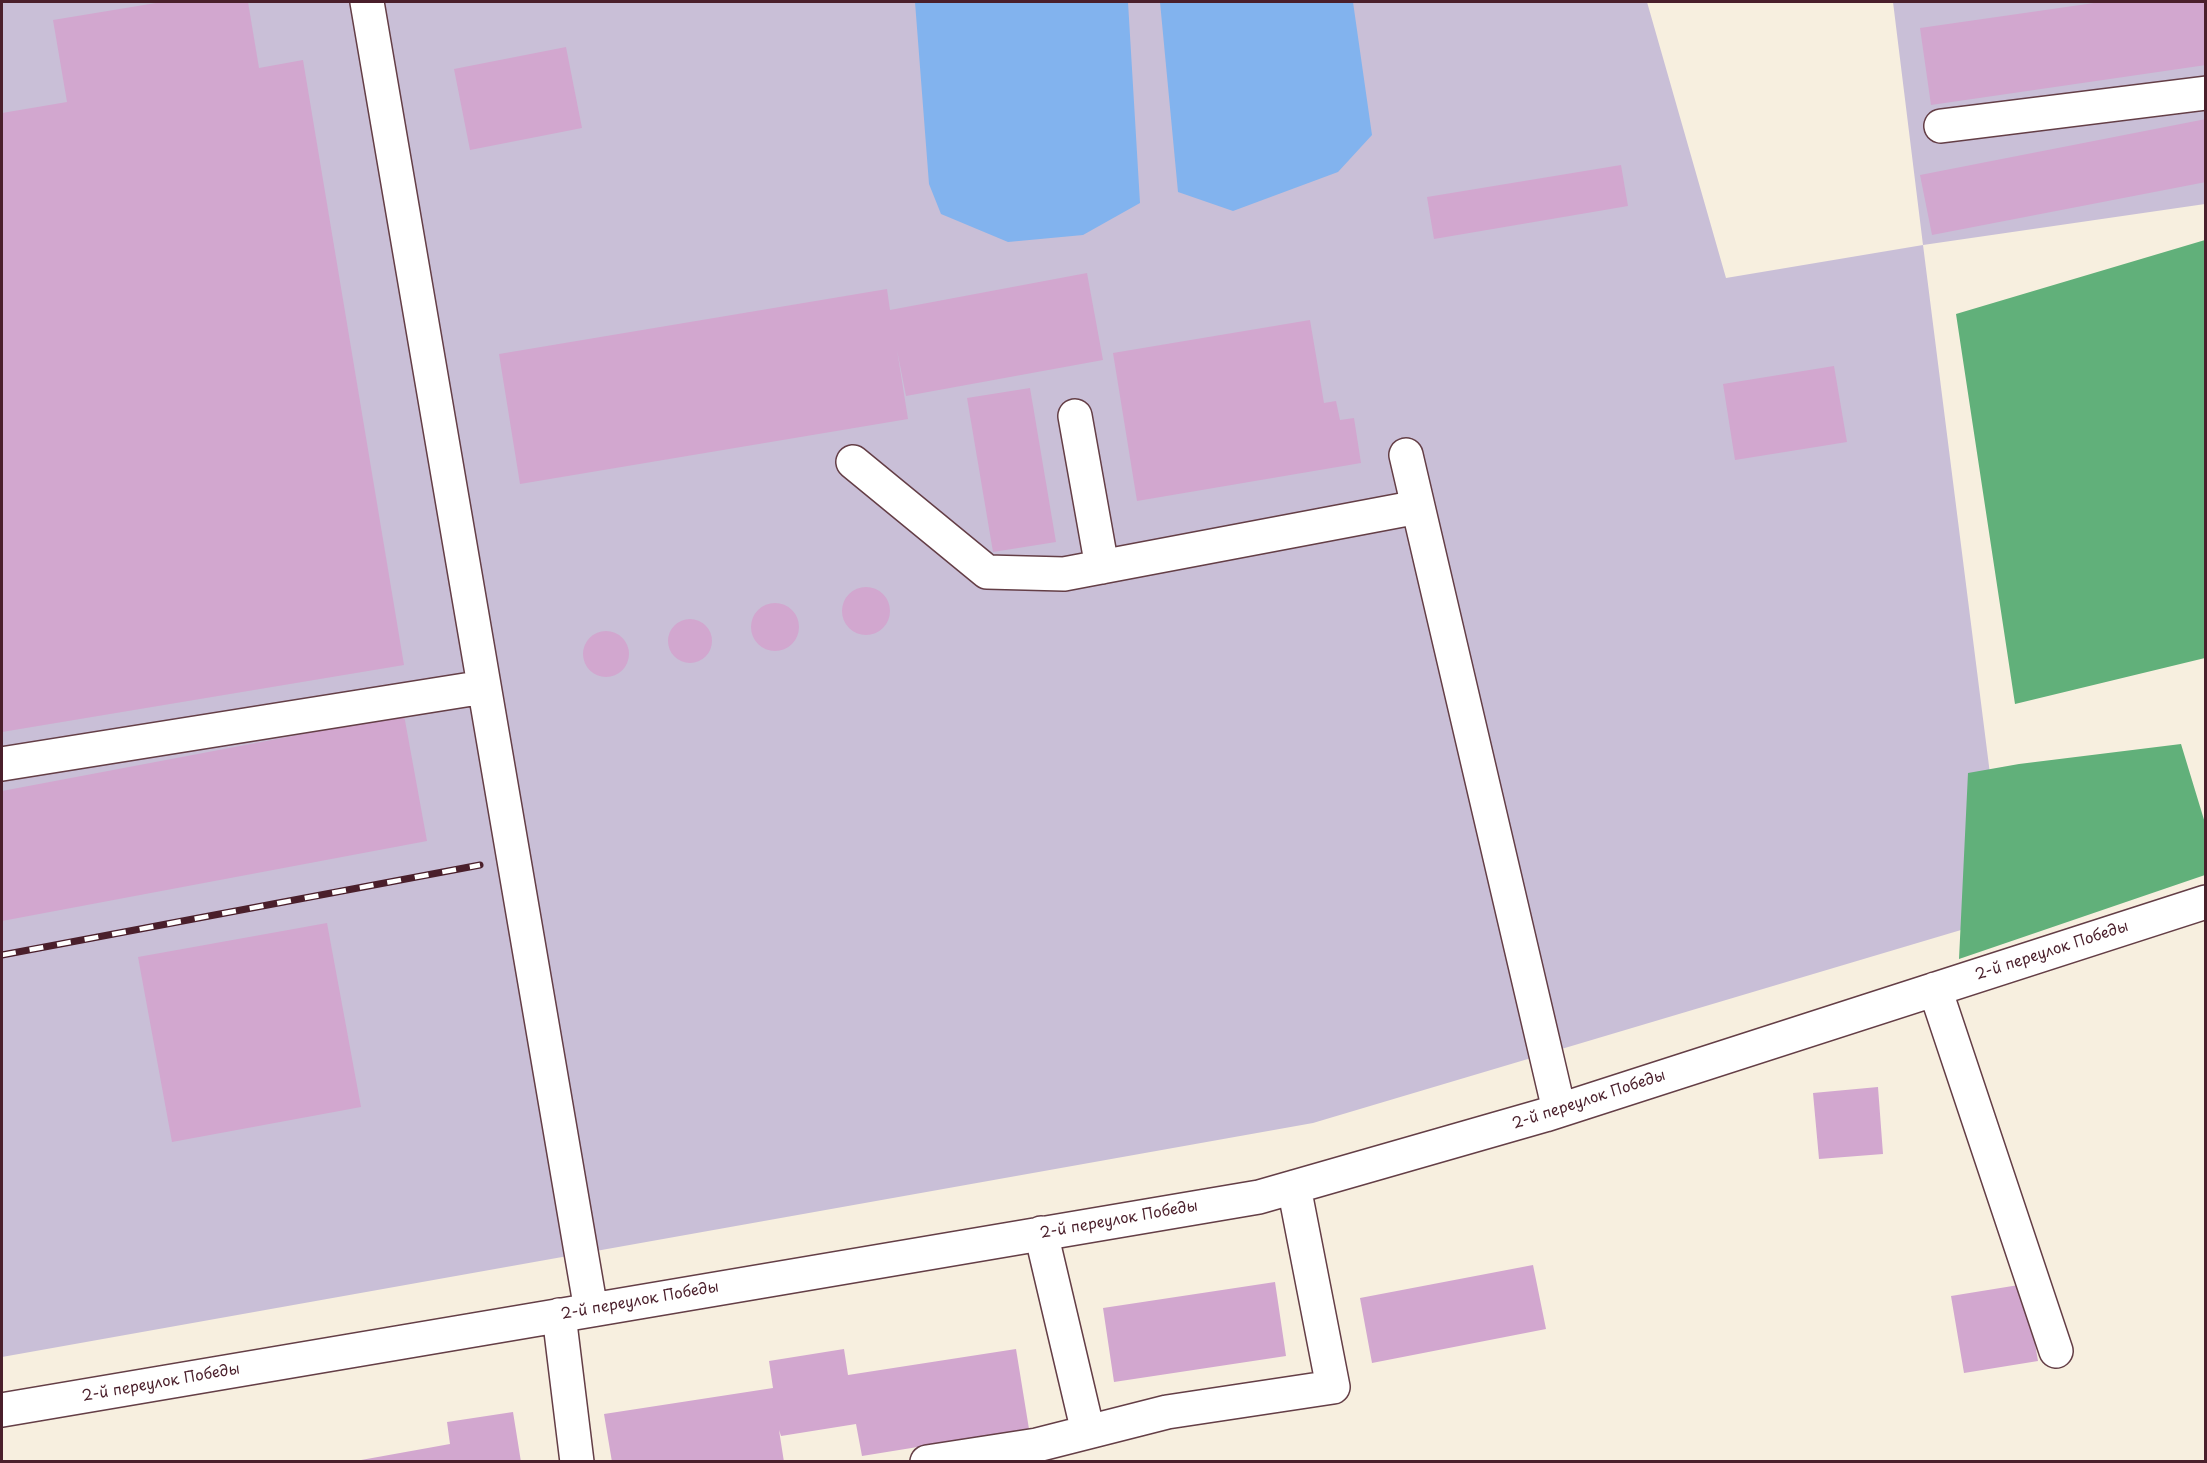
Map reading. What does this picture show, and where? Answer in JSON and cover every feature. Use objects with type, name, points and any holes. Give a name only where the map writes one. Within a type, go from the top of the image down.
[{"type":"street","points":[[367,2],[591,1310]]},
{"type":"street","points":[[1941,126],[2205,93]]},
{"type":"street","points":[[1075,416],[1102,567]]},
{"type":"street","points":[[1406,455],[1559,1110]]},
{"type":"street","points":[[853,462],[987,572],[1064,574],[1418,507]]},
{"type":"street","points":[[2,764],[484,687]]},
{"type":"street","name":"2-й переулок Победы","points":[[2,1410],[1259,1197],[1559,1110],[2205,902]]},
{"type":"street","points":[[1935,989],[2056,1352]]},
{"type":"street","points":[[927,1461],[1037,1445],[1167,1412],[1333,1387],[1294,1187]]},
{"type":"street","points":[[1041,1233],[1088,1432]]},
{"type":"street","points":[[559,1315],[577,1461]]},
{"type":"shaded area","points":[[2,2],[1647,2],[1726,278],[1923,245],[2008,916],[1313,1123],[2,1357]]},
{"type":"shaded area","points":[[1893,2],[2205,2],[2205,204],[1923,245]]},
{"type":"green space","points":[[2205,240],[2205,658],[2015,704],[1956,314]]},
{"type":"green space","points":[[2181,744],[2205,823],[2205,875],[1959,959],[1968,773],[2019,764]]},
{"type":"water","points":[[915,2],[1128,2],[1140,203],[1083,235],[1008,242],[941,214],[929,184]]},
{"type":"water","points":[[1160,2],[1353,2],[1372,135],[1338,172],[1233,211],[1178,192]]},
{"type":"building","points":[[162,2],[248,2],[259,68],[303,60],[404,665],[2,732],[2,113],[67,102],[53,20]]},
{"type":"building","points":[[2101,2],[2206,2],[2206,65],[1931,105],[1920,28]]},
{"type":"building","points":[[566,47],[582,128],[470,150],[454,69]]},
{"type":"building","points":[[2206,119],[2206,182],[1932,235],[1920,175]]},
{"type":"building","points":[[1621,165],[1628,206],[1434,239],[1427,197]]},
{"type":"building","points":[[1087,273],[1103,360],[906,396],[897,350],[908,419],[520,484],[499,354],[887,289],[890,310]]},
{"type":"building","points":[[1310,320],[1324,403],[1336,401],[1340,420],[1354,418],[1361,463],[1137,501],[1113,353]]},
{"type":"building","points":[[1834,366],[1847,442],[1735,460],[1723,384]]},
{"type":"building","points":[[1030,388],[1056,542],[993,552],[967,398]]},
{"type":"building","points":[[866,587],[883,594],[890,611],[883,628],[866,635],[849,628],[842,611],[849,594]]},
{"type":"building","points":[[775,603],[792,610],[799,627],[792,644],[775,651],[758,644],[751,627],[758,610]]},
{"type":"building","points":[[690,619],[699,620],[706,625],[711,632],[711,650],[706,657],[699,662],[690,663],[681,662],[674,657],[669,650],[668,641],[669,632],[674,625],[681,620]]},
{"type":"building","points":[[606,631],[622,638],[629,654],[622,670],[606,677],[590,670],[583,654],[590,638]]},
{"type":"building","points":[[404,715],[427,841],[2,921],[2,791]]},
{"type":"building","points":[[327,923],[361,1107],[172,1142],[138,957]]},
{"type":"building","points":[[1878,1087],[1883,1154],[1819,1159],[1813,1093]]},
{"type":"building","points":[[1533,1265],[1546,1329],[1372,1363],[1360,1298]]},
{"type":"building","points":[[1275,1282],[1286,1356],[1114,1382],[1103,1308]]},
{"type":"building","points":[[2025,1284],[2038,1361],[1964,1373],[1951,1296]]},
{"type":"building","points":[[844,1349],[848,1375],[1016,1349],[1029,1429],[862,1456],[856,1424],[781,1436],[779,1430],[784,1462],[612,1462],[604,1414],[773,1388],[769,1361]]},
{"type":"building","points":[[513,1412],[521,1462],[350,1462],[450,1444],[447,1422]]},
{"type":"railway","points":[[2,955],[480,865]]}]
